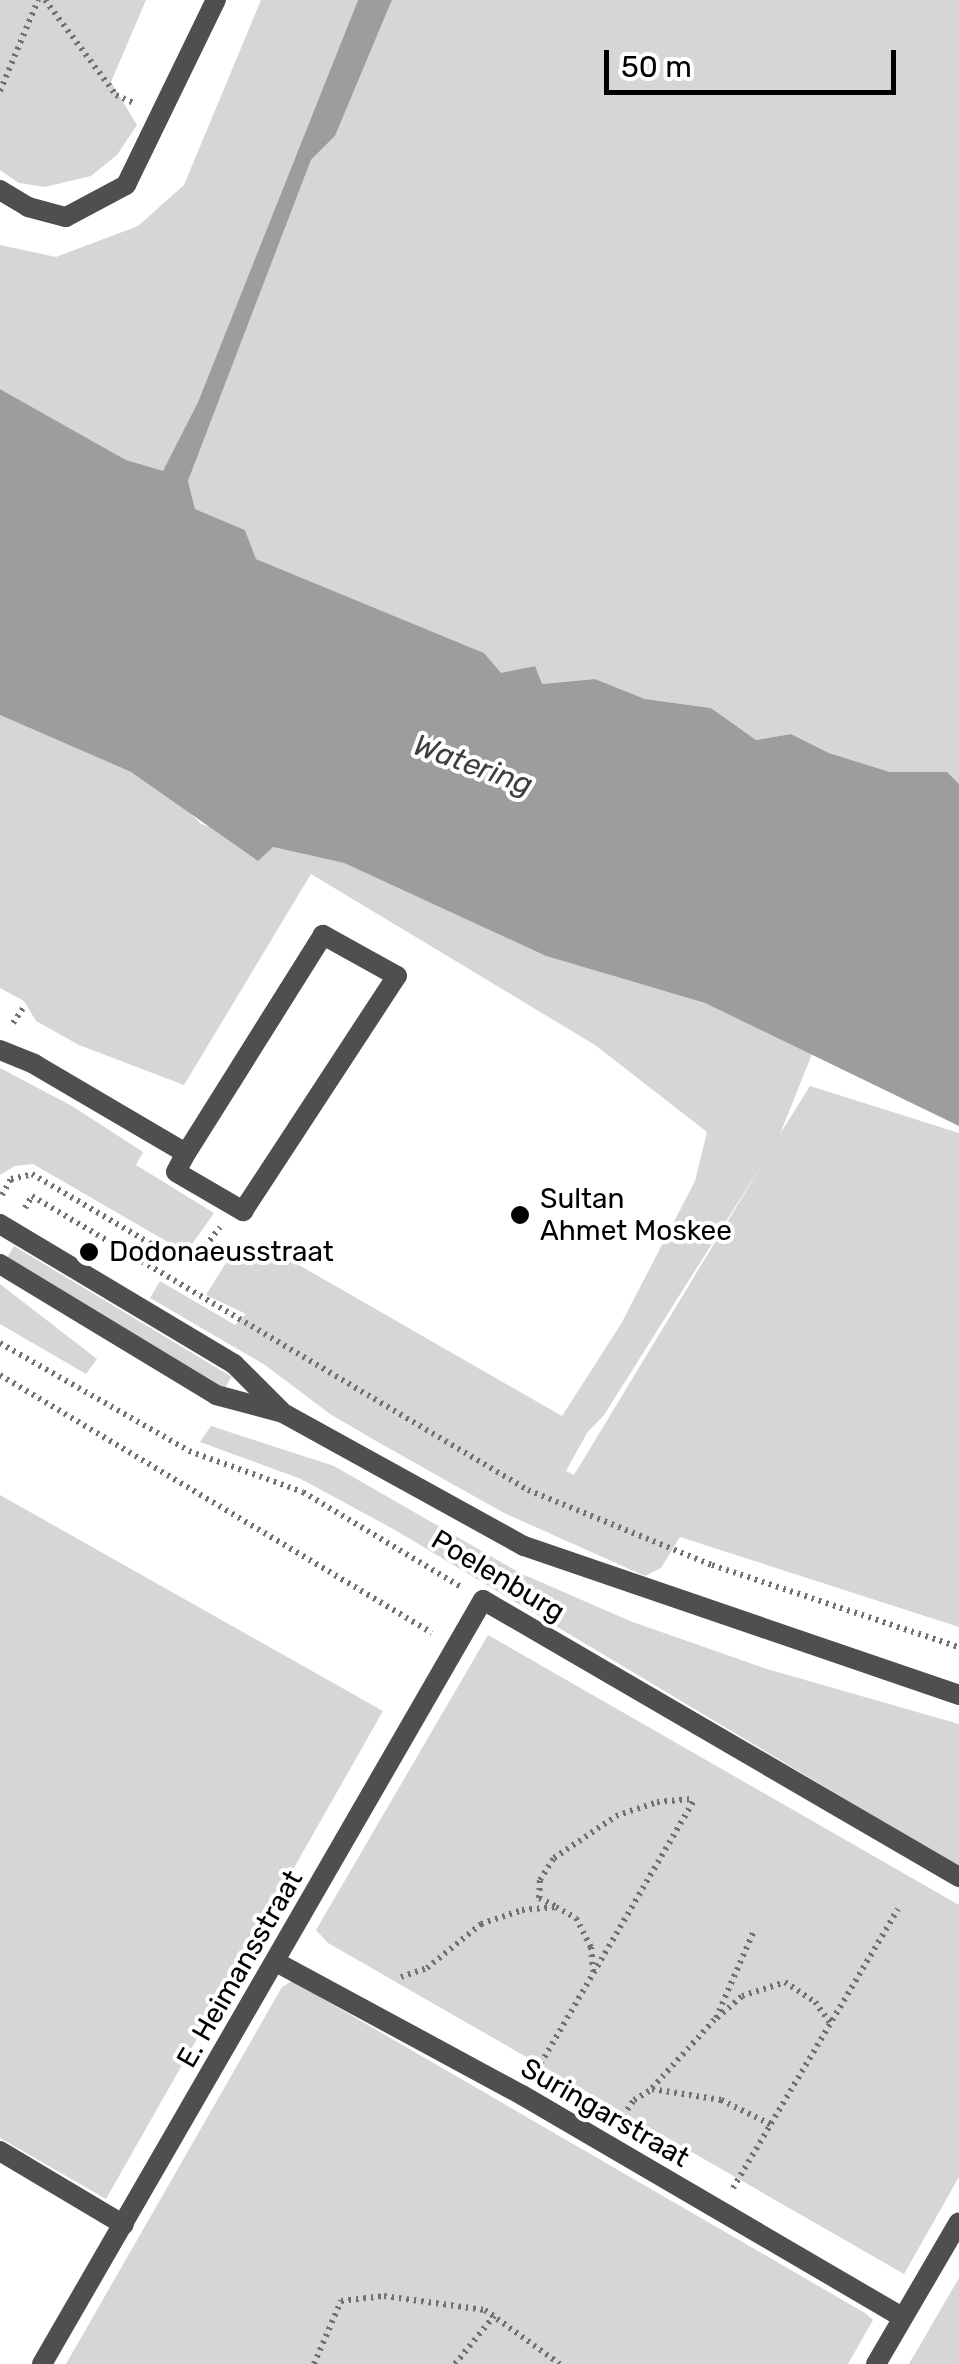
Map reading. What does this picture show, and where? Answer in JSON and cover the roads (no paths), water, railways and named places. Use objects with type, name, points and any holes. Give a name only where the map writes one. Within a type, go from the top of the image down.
[{"type":"street","points":[[0,190],[28,207],[66,216],[126,184],[216,0]]},
{"type":"street","points":[[323,935],[397,976],[243,1210],[176,1172],[186,1153],[323,935]]},
{"type":"street","points":[[0,1050],[34,1064],[186,1153]]},
{"type":"street","name":"Poelenburg","points":[[0,1224],[234,1364],[282,1413]]},
{"type":"street","name":"Poelenburg","points":[[0,1264],[216,1395],[282,1413],[524,1546],[959,1695]]},
{"type":"street","name":"Poelenburg","points":[[484,1600],[959,1878]]},
{"type":"street","name":"E. Heimansstraat","points":[[42,2364],[484,1600]]},
{"type":"street","name":"Suringarstraat","points":[[276,1962],[522,2095],[903,2318]]},
{"type":"street","points":[[0,2151],[124,2224]]},
{"type":"street","points":[[876,2364],[959,2222]]},
{"type":"water","name":"Watering","points":[[358,0],[392,0],[335,136],[311,160],[188,481],[195,509],[245,530],[256,559],[484,653],[501,673],[535,666],[542,684],[595,679],[645,699],[711,708],[756,740],[791,734],[829,753],[890,772],[947,772],[959,784],[959,1126],[705,1003],[546,956],[344,863],[273,847],[258,861],[131,772],[0,715],[0,389],[126,460],[163,471],[198,402]]},
{"type":"place","name":"Sultan Ahmet Moskee","points":[[520,1215]]},
{"type":"place","name":"Dodonaeusstraat","points":[[89,1252]]}]
